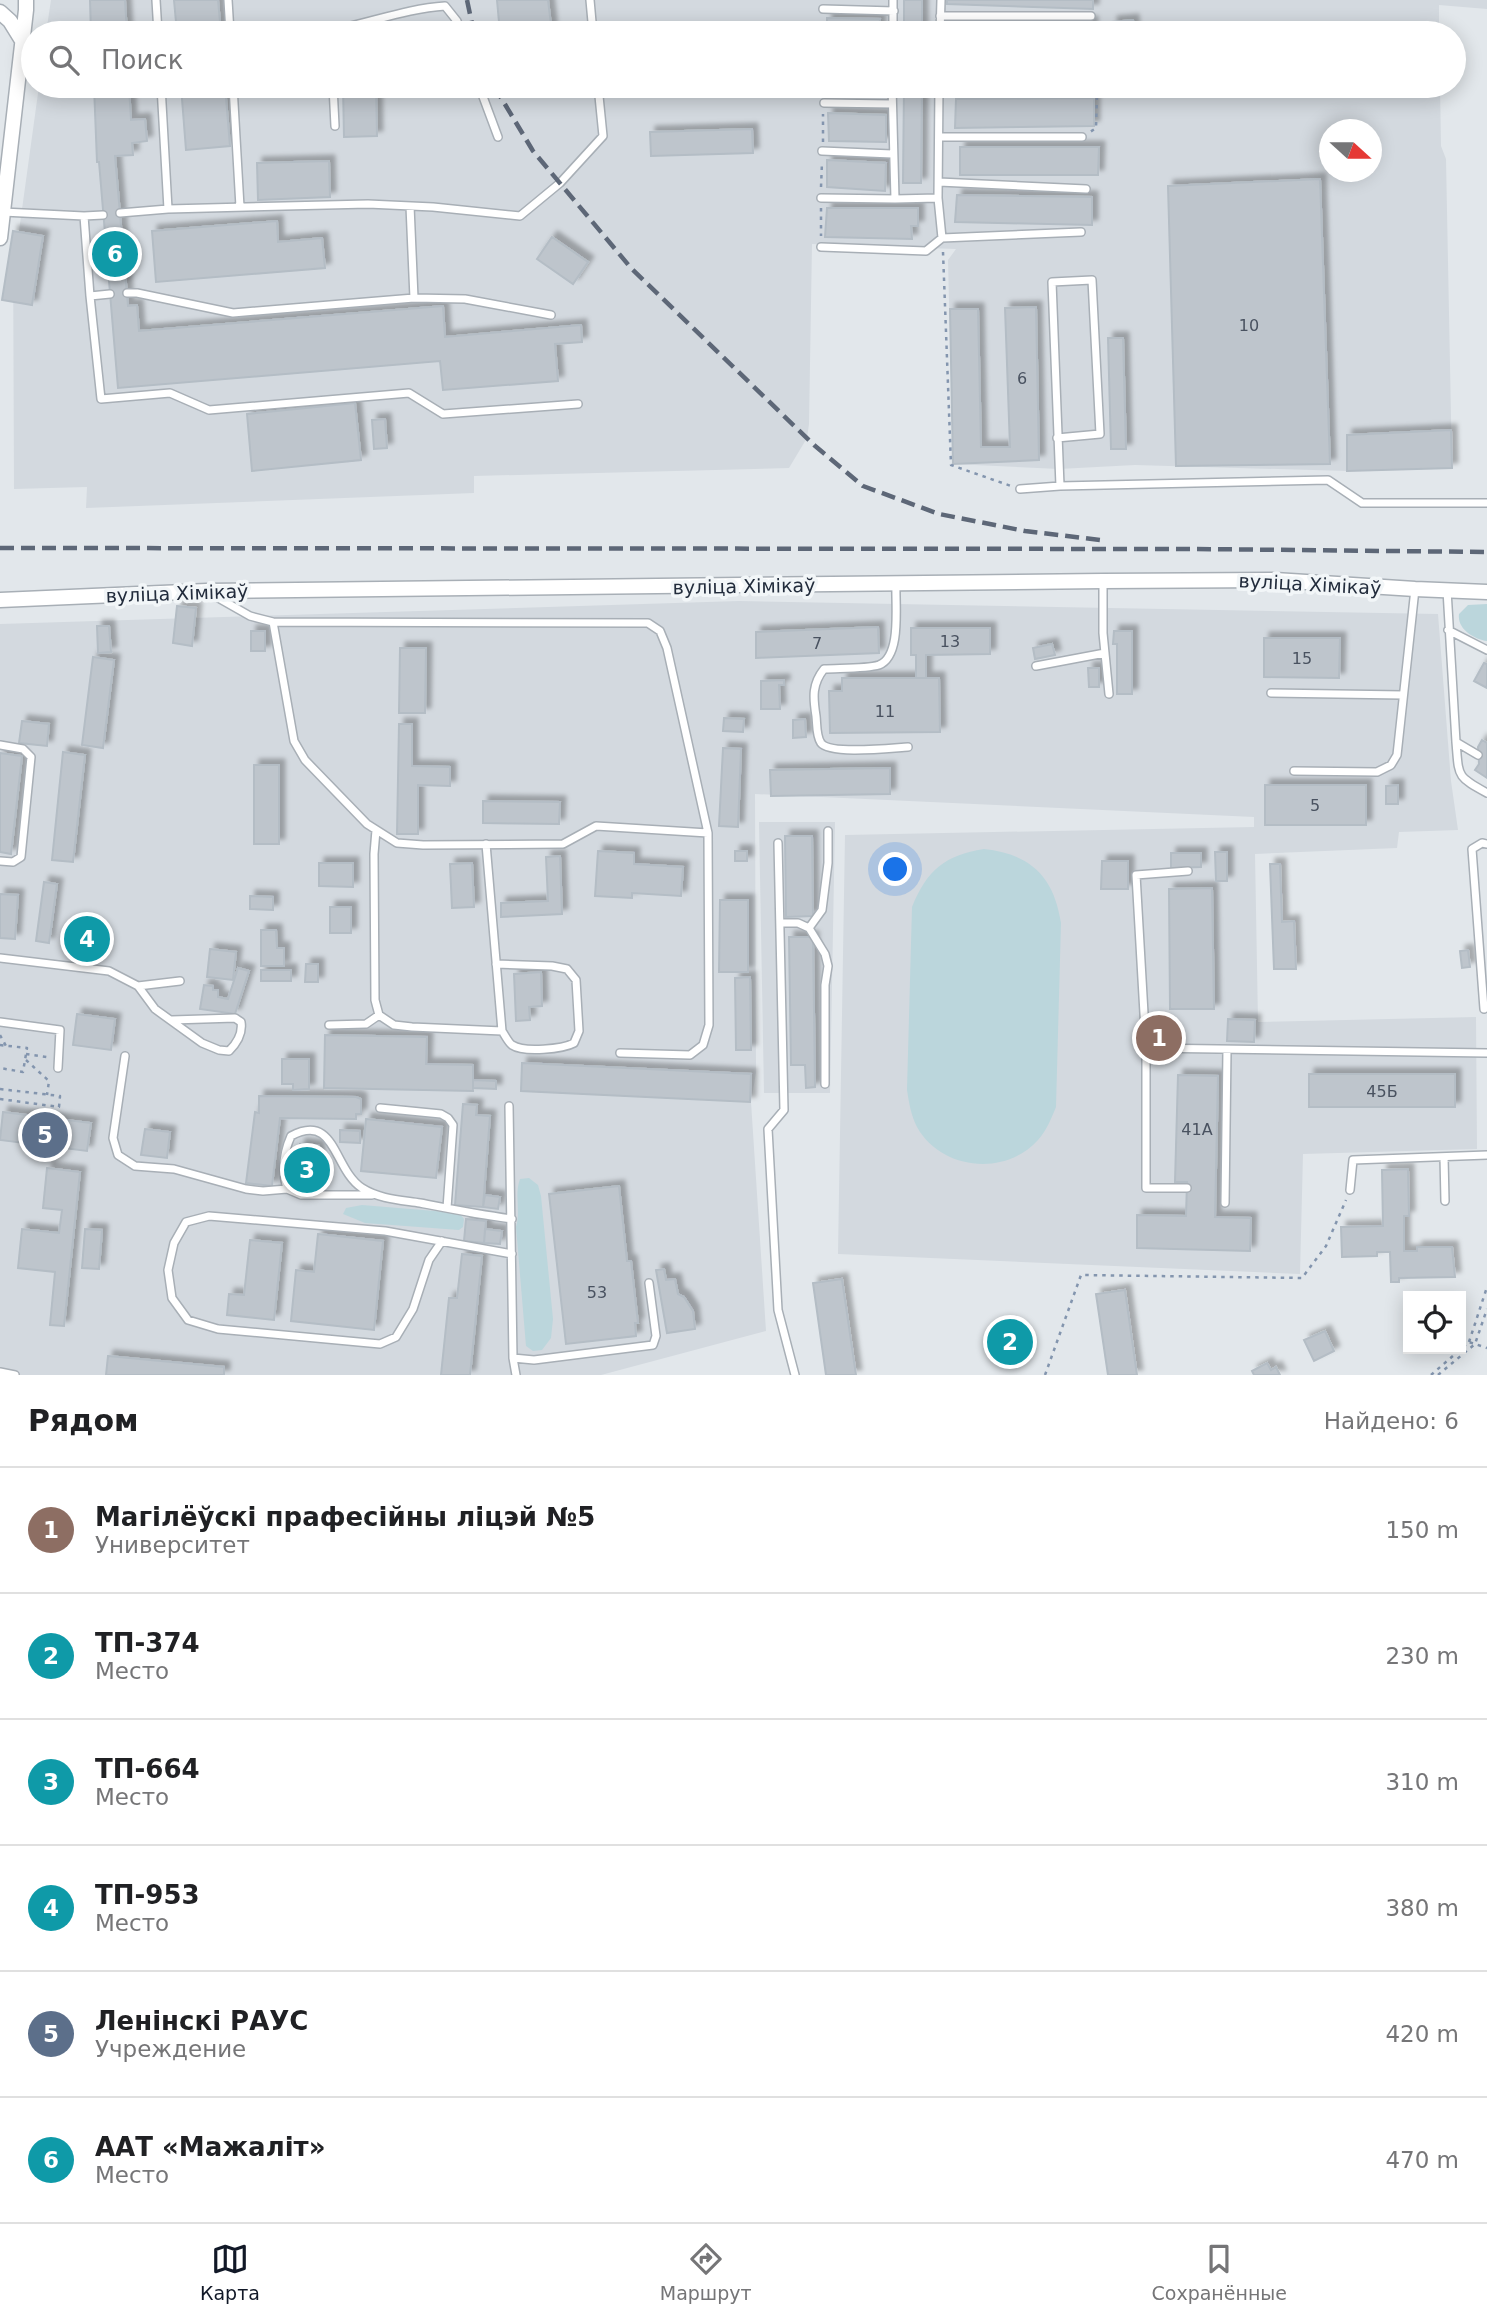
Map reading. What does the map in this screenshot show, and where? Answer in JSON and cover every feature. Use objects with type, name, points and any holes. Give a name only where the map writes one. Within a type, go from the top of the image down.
[{"type":"street","points":[[24,21],[26,0]]},
{"type":"street","points":[[0,12],[10,21],[21,39]]},
{"type":"street","points":[[0,238],[21,59]]},
{"type":"street","name":"вуліца Хімікаў","points":[[0,600],[207,591],[1275,580],[1487,592]]},
{"type":"lane","points":[[156,0],[157,21]]},
{"type":"lane","points":[[228,0],[229,21]]},
{"type":"lane","points":[[590,0],[592,21]]},
{"type":"lane","points":[[893,0],[894,21]]},
{"type":"lane","points":[[940,21],[941,0]]},
{"type":"lane","points":[[372,21],[426,7],[445,6],[457,21]]},
{"type":"lane","points":[[822,9],[894,11]]},
{"type":"lane","points":[[940,16],[1091,16]]},
{"type":"lane","points":[[162,98],[168,209]]},
{"type":"lane","points":[[234,98],[240,207]]},
{"type":"lane","points":[[334,98],[335,126]]},
{"type":"lane","points":[[484,98],[498,137]]},
{"type":"lane","points":[[120,213],[168,209],[368,204],[520,216],[560,183],[603,136],[599,98]]},
{"type":"lane","points":[[892,98],[895,199]]},
{"type":"lane","points":[[939,98],[938,198],[942,238]]},
{"type":"lane","points":[[824,103],[892,104]]},
{"type":"lane","points":[[939,137],[1082,137]]},
{"type":"lane","points":[[822,151],[892,154]]},
{"type":"lane","points":[[939,182],[1086,189]]},
{"type":"lane","points":[[821,198],[938,198]]},
{"type":"lane","points":[[410,206],[414,298]]},
{"type":"lane","points":[[3,212],[103,215]]},
{"type":"lane","points":[[84,216],[101,400],[170,393],[209,410],[409,393],[443,414],[578,404]]},
{"type":"lane","points":[[821,247],[926,251],[942,238],[1081,232]]},
{"type":"lane","points":[[1057,438],[1100,434],[1092,280],[1052,282],[1057,438],[1060,486]]},
{"type":"lane","points":[[127,293],[137,292],[233,313],[414,298],[464,299],[551,315]]},
{"type":"lane","points":[[90,296],[110,294]]},
{"type":"lane","points":[[1020,489],[1328,480],[1362,503],[1487,503]]},
{"type":"lane","points":[[1103,581],[1109,694]]},
{"type":"lane","points":[[896,584],[894,648],[888,658],[878,665],[824,669],[816,680],[813,695],[819,740],[825,747],[838,750],[908,747]]},
{"type":"lane","points":[[1447,589],[1458,771],[1461,778],[1487,793]]},
{"type":"lane","points":[[1294,771],[1377,772],[1391,765],[1397,755],[1415,590]]},
{"type":"lane","points":[[207,591],[250,616],[273,622],[649,623],[660,631],[667,648],[708,833],[709,1025],[703,1045],[690,1055],[620,1053]]},
{"type":"lane","points":[[273,622],[294,741],[305,760],[367,824],[397,843],[563,844],[596,826],[708,833]]},
{"type":"lane","points":[[1448,630],[1487,650]]},
{"type":"lane","points":[[1035,666],[1105,653]]},
{"type":"lane","points":[[1271,693],[1403,695]]},
{"type":"lane","points":[[1456,742],[1478,755]]},
{"type":"lane","points":[[0,745],[23,748],[31,757],[21,857],[13,862],[0,860]]},
{"type":"lane","points":[[376,830],[375,1000],[379,1015],[394,1025],[502,1031]]},
{"type":"lane","points":[[809,928],[822,910],[828,863],[828,831]]},
{"type":"lane","points":[[1482,1009],[1472,849],[1482,843],[1487,844]]},
{"type":"lane","points":[[486,844],[496,964],[502,1031],[511,1044],[523,1048],[565,1048],[574,1043],[579,1031],[576,980],[567,969],[496,964]]},
{"type":"lane","points":[[778,844],[784,1110],[768,1129],[778,1310],[795,1375]]},
{"type":"lane","points":[[1187,1188],[1146,1188],[1146,1048],[1136,875],[1188,871]]},
{"type":"lane","points":[[780,923],[798,923],[809,928],[825,954],[828,966],[825,985],[825,1084]]},
{"type":"lane","points":[[0,958],[109,971],[138,986],[155,1009],[202,1043],[219,1049],[229,1051],[236,1044],[242,1029],[241,1022],[235,1018],[172,1020]]},
{"type":"lane","points":[[138,986],[180,981]]},
{"type":"lane","points":[[329,1025],[366,1024],[379,1015]]},
{"type":"lane","points":[[0,1021],[60,1030],[58,1068]]},
{"type":"lane","points":[[1146,1048],[1487,1053]]},
{"type":"lane","points":[[1225,1203],[1227,1051]]},
{"type":"lane","points":[[125,1056],[113,1138],[118,1155],[135,1166],[174,1169],[246,1189],[287,1189],[301,1195],[372,1195],[512,1219]]},
{"type":"lane","points":[[509,1106],[513,1358],[516,1375]]},
{"type":"lane","points":[[380,1108],[441,1114],[453,1125],[447,1208]]},
{"type":"lane","points":[[287,1189],[283,1176],[284,1151],[290,1136],[303,1129],[327,1136],[351,1181],[372,1195]]},
{"type":"lane","points":[[1350,1190],[1353,1160],[1487,1155]]},
{"type":"lane","points":[[1444,1157],[1445,1201]]},
{"type":"lane","points":[[1216,1188],[1225,1188]]},
{"type":"lane","points":[[442,1241],[429,1260],[413,1310],[396,1337],[380,1344],[218,1329],[188,1320],[172,1298],[168,1270],[174,1243],[186,1222],[209,1216],[385,1231],[442,1241],[512,1254]]},
{"type":"lane","points":[[513,1358],[534,1360],[653,1345],[656,1336],[649,1283]]},
{"type":"lane","points":[[0,1373],[15,1375]]},
{"type":"path","points":[[1082,137],[1096,128],[1097,98]]},
{"type":"path","points":[[821,247],[824,103]]},
{"type":"path","points":[[942,238],[951,465],[1020,489]]},
{"type":"path","points":[[0,1035],[6,1046]]},
{"type":"path","points":[[0,1045],[27,1048],[23,1072],[0,1068]]},
{"type":"path","points":[[26,1054],[59,1058]]},
{"type":"path","points":[[25,1060],[49,1081],[47,1095]]},
{"type":"path","points":[[0,1089],[60,1096],[59,1107],[0,1099]]},
{"type":"path","points":[[1045,1375],[1081,1275],[1301,1278],[1326,1246],[1350,1190]]},
{"type":"path","points":[[1431,1375],[1469,1342],[1487,1287]]},
{"type":"path","points":[[1438,1375],[1475,1344],[1487,1309]]},
{"type":"path","points":[[1469,1342],[1487,1349]]},
{"type":"shaded area","points":[[51,0],[1487,0],[1487,9],[1439,5],[1439,21],[48,21]]},
{"type":"shaded area","points":[[37,98],[1440,98],[1441,146],[1446,159],[1452,468],[1347,471],[1135,465],[1059,469],[953,464],[948,260],[956,249],[812,244],[809,424],[807,438],[789,468],[474,476],[474,493],[86,508],[87,487],[14,489],[13,231],[19,231]]},
{"type":"shaded area","points":[[739,601],[1438,614],[1451,781],[1458,830],[1399,832],[1397,848],[1255,854],[1258,1022],[1476,1017],[1477,1149],[1303,1154],[1300,1274],[838,1254],[845,835],[1254,827],[1254,817],[755,794],[756,1073],[751,1102],[766,1331],[601,1375],[0,1375],[0,624]]},
{"type":"shaded area","points":[[1487,604],[1487,641],[1467,632],[1461,624],[1459,614],[1468,605]]},
{"type":"shaded area","points":[[759,822],[835,822],[830,1093],[764,1093]]},
{"type":"shaded area","points":[[984,849],[1015,856],[1027,862],[1046,881],[1058,907],[1061,923],[1056,1107],[1044,1132],[1024,1152],[1009,1160],[974,1164],[941,1152],[928,1141],[913,1118],[907,1090],[912,907],[924,883],[939,866],[958,855]]},
{"type":"shaded area","points":[[529,1178],[538,1185],[541,1196],[553,1319],[551,1338],[542,1350],[533,1351],[526,1346],[516,1227],[518,1185],[520,1179]]},
{"type":"shaded area","points":[[362,1205],[459,1213],[464,1219],[463,1227],[459,1230],[365,1223],[343,1214],[346,1208]]},
{"type":"building","points":[[90,0],[125,0],[126,21],[91,21]]},
{"type":"building","points":[[174,0],[218,0],[220,21],[176,21]]},
{"type":"building","points":[[497,0],[548,0],[551,21],[499,21]]},
{"type":"building","points":[[904,0],[922,0],[922,21],[904,21]]},
{"type":"building","points":[[947,0],[1093,0],[1093,9],[947,4]]},
{"type":"building","points":[[827,18],[880,19],[880,21],[827,21]]},
{"type":"building","points":[[94,98],[130,98],[131,120],[145,119],[147,141],[132,143],[133,155],[115,156],[128,306],[137,305],[139,331],[443,306],[445,337],[581,325],[582,342],[555,344],[558,381],[443,390],[440,361],[118,388],[97,162]]},
{"type":"building","points":[[182,98],[226,98],[230,146],[186,150]]},
{"type":"building","points":[[343,98],[376,98],[377,136],[344,137]]},
{"type":"building","points":[[904,98],[922,98],[921,183],[903,183]]},
{"type":"building","points":[[1094,98],[1094,126],[955,128],[956,99]]},
{"type":"building","points":[[828,113],[886,115],[886,142],[829,141]]},
{"type":"building","points":[[752,129],[753,153],[651,156],[650,132]]},
{"type":"building","points":[[960,147],[1099,147],[1098,175],[960,175]]},
{"type":"building","points":[[827,160],[886,163],[885,191],[827,187]]},
{"type":"building","points":[[329,161],[330,197],[258,200],[257,163]]},
{"type":"building","points":[[1319,179],[1330,464],[1176,466],[1168,186]]},
{"type":"building","points":[[957,195],[1092,197],[1092,225],[955,222]]},
{"type":"building","points":[[827,208],[918,208],[918,226],[911,226],[912,239],[825,237]]},
{"type":"building","points":[[277,221],[278,242],[322,238],[325,268],[156,282],[152,231]]},
{"type":"building","points":[[13,231],[43,236],[32,305],[2,300]]},
{"type":"building","points":[[552,237],[588,262],[573,284],[537,259]]},
{"type":"building","points":[[1036,307],[1039,460],[953,464],[950,309],[978,309],[981,447],[1010,447],[1005,308]]},
{"type":"building","points":[[1108,338],[1123,338],[1126,449],[1111,449]]},
{"type":"building","points":[[355,403],[361,460],[252,471],[247,414]]},
{"type":"building","points":[[385,419],[387,448],[374,449],[372,420]]},
{"type":"building","points":[[1451,430],[1452,468],[1347,471],[1347,435]]},
{"type":"building","points":[[177,606],[196,608],[192,646],[173,643]]},
{"type":"building","points":[[97,626],[109,626],[111,652],[98,653]]},
{"type":"building","points":[[878,627],[879,653],[756,658],[756,632]]},
{"type":"building","points":[[911,628],[990,628],[990,654],[926,655],[926,678],[916,678],[916,655],[911,655]]},
{"type":"building","points":[[251,631],[265,631],[265,651],[251,651]]},
{"type":"building","points":[[1114,631],[1132,631],[1132,694],[1117,694],[1117,644],[1113,644]]},
{"type":"building","points":[[1264,638],[1340,638],[1339,678],[1264,677]]},
{"type":"building","points":[[1052,644],[1055,655],[1035,659],[1033,648]]},
{"type":"building","points":[[400,648],[426,648],[425,713],[399,713]]},
{"type":"building","points":[[93,657],[114,660],[103,748],[82,745]]},
{"type":"building","points":[[1484,663],[1487,664],[1487,688],[1474,681]]},
{"type":"building","points":[[1088,668],[1099,668],[1099,687],[1089,687]]},
{"type":"building","points":[[842,678],[939,678],[940,732],[830,733],[829,691],[842,691]]},
{"type":"building","points":[[784,680],[784,685],[779,685],[780,709],[761,709],[761,681]]},
{"type":"building","points":[[724,718],[744,719],[743,732],[723,731]]},
{"type":"building","points":[[805,719],[806,737],[793,738],[793,720]]},
{"type":"building","points":[[22,721],[49,724],[47,746],[19,743]]},
{"type":"building","points":[[399,724],[412,724],[412,766],[450,767],[450,786],[418,785],[418,834],[397,834]]},
{"type":"building","points":[[1482,740],[1487,743],[1487,778],[1475,770],[1479,764],[1478,747]]},
{"type":"building","points":[[723,748],[741,749],[738,827],[719,826]]},
{"type":"building","points":[[63,752],[85,755],[73,862],[52,860]]},
{"type":"building","points":[[0,753],[22,756],[11,854],[0,852]]},
{"type":"building","points":[[254,765],[279,765],[279,844],[254,844]]},
{"type":"building","points":[[890,768],[890,794],[771,796],[770,770]]},
{"type":"building","points":[[1265,785],[1366,785],[1366,825],[1265,825]]},
{"type":"building","points":[[1398,785],[1398,804],[1386,804],[1386,786]]},
{"type":"building","points":[[483,801],[560,802],[559,824],[483,823]]},
{"type":"building","points":[[785,836],[812,836],[813,916],[786,917]]},
{"type":"building","points":[[598,851],[634,853],[634,864],[683,867],[681,896],[632,893],[632,898],[595,896]]},
{"type":"building","points":[[735,851],[747,851],[747,861],[735,861]]},
{"type":"building","points":[[1215,852],[1227,852],[1227,881],[1216,881]]},
{"type":"building","points":[[1171,853],[1201,853],[1201,867],[1171,868]]},
{"type":"building","points":[[560,856],[562,914],[501,917],[501,903],[548,901],[546,857]]},
{"type":"building","points":[[1102,861],[1128,861],[1128,889],[1101,889]]},
{"type":"building","points":[[319,863],[353,863],[353,887],[319,886]]},
{"type":"building","points":[[472,863],[474,907],[452,908],[450,864]]},
{"type":"building","points":[[1270,864],[1280,864],[1282,922],[1294,921],[1296,969],[1274,969]]},
{"type":"building","points":[[44,882],[57,884],[49,943],[36,941]]},
{"type":"building","points":[[1212,888],[1214,1009],[1170,1009],[1169,889]]},
{"type":"building","points":[[0,894],[18,895],[15,939],[0,938]]},
{"type":"building","points":[[250,896],[273,897],[273,910],[250,909]]},
{"type":"building","points":[[720,900],[748,900],[748,972],[719,972]]},
{"type":"building","points":[[330,907],[351,907],[351,933],[330,933]]},
{"type":"building","points":[[261,930],[276,930],[277,948],[284,948],[284,966],[261,966]]},
{"type":"building","points":[[80,934],[95,935],[94,945],[79,943]]},
{"type":"building","points":[[789,937],[813,937],[815,1087],[806,1088],[805,1065],[791,1065]]},
{"type":"building","points":[[210,949],[236,952],[233,980],[207,977]]},
{"type":"building","points":[[1468,950],[1470,967],[1462,968],[1460,951]]},
{"type":"building","points":[[306,964],[318,964],[318,982],[305,982]]},
{"type":"building","points":[[238,968],[249,971],[235,1014],[200,1009],[204,985],[213,986],[213,990],[218,990],[218,997],[228,999]]},
{"type":"building","points":[[261,970],[291,970],[291,981],[261,981]]},
{"type":"building","points":[[541,972],[542,1006],[529,1007],[530,1020],[516,1021],[514,974]]},
{"type":"building","points":[[750,977],[751,1050],[736,1050],[735,978]]},
{"type":"building","points":[[77,1014],[115,1019],[111,1050],[73,1045]]},
{"type":"building","points":[[1228,1019],[1255,1020],[1254,1042],[1227,1041]]},
{"type":"building","points":[[325,1035],[427,1037],[426,1064],[473,1065],[473,1091],[324,1088]]},
{"type":"building","points":[[282,1059],[309,1059],[309,1089],[293,1090],[293,1084],[282,1084]]},
{"type":"building","points":[[522,1063],[751,1074],[750,1102],[521,1091]]},
{"type":"building","points":[[1309,1074],[1455,1074],[1455,1107],[1309,1107]]},
{"type":"building","points":[[1178,1075],[1218,1076],[1215,1217],[1251,1218],[1250,1251],[1137,1248],[1137,1215],[1186,1216],[1187,1182],[1175,1182]]},
{"type":"building","points":[[473,1080],[496,1081],[496,1089],[473,1088]]},
{"type":"building","points":[[259,1096],[356,1097],[361,1099],[361,1114],[356,1114],[356,1119],[280,1118],[272,1186],[246,1183],[255,1112],[259,1113]]},
{"type":"building","points":[[463,1104],[477,1105],[476,1115],[490,1116],[483,1207],[455,1205]]},
{"type":"building","points":[[3,1112],[91,1123],[87,1151],[0,1140]]},
{"type":"building","points":[[366,1119],[442,1127],[436,1178],[361,1171]]},
{"type":"building","points":[[145,1129],[170,1132],[167,1158],[141,1155]]},
{"type":"building","points":[[340,1130],[360,1131],[360,1143],[340,1142]]},
{"type":"building","points":[[300,1144],[319,1146],[318,1163],[299,1161]]},
{"type":"building","points":[[301,1162],[315,1163],[313,1179],[299,1178]]},
{"type":"building","points":[[47,1168],[80,1172],[64,1326],[50,1325],[55,1272],[18,1268],[22,1229],[59,1233],[62,1210],[43,1208]]},
{"type":"building","points":[[1408,1169],[1409,1216],[1404,1216],[1404,1251],[1417,1251],[1417,1247],[1452,1247],[1455,1277],[1399,1278],[1399,1282],[1391,1282],[1390,1252],[1377,1252],[1377,1256],[1342,1257],[1341,1227],[1383,1226],[1382,1170]]},
{"type":"building","points":[[619,1186],[627,1261],[631,1261],[638,1323],[635,1323],[636,1336],[566,1344],[549,1194]]},
{"type":"building","points":[[485,1195],[500,1197],[498,1209],[483,1207]]},
{"type":"building","points":[[466,1219],[486,1221],[484,1243],[464,1241]]},
{"type":"building","points":[[85,1229],[102,1230],[99,1269],[82,1268]]},
{"type":"building","points":[[485,1229],[502,1231],[500,1244],[484,1243]]},
{"type":"building","points":[[318,1234],[383,1241],[374,1330],[291,1321],[296,1270],[314,1272]]},
{"type":"building","points":[[250,1240],[282,1243],[274,1320],[227,1315],[229,1294],[244,1295]]},
{"type":"building","points":[[462,1254],[482,1256],[470,1375],[441,1375],[449,1298],[457,1298]]},
{"type":"building","points":[[664,1269],[666,1280],[675,1279],[678,1294],[684,1297],[693,1311],[695,1329],[667,1333],[656,1270]]},
{"type":"building","points":[[842,1279],[856,1375],[826,1375],[813,1283]]},
{"type":"building","points":[[1125,1290],[1137,1375],[1108,1375],[1096,1294]]},
{"type":"building","points":[[1015,1331],[1018,1351],[1006,1353],[1003,1333]]},
{"type":"building","points":[[1325,1331],[1334,1351],[1314,1361],[1304,1340]]},
{"type":"building","points":[[108,1356],[224,1367],[224,1375],[106,1375]]},
{"type":"building","points":[[1267,1363],[1271,1370],[1276,1367],[1280,1375],[1254,1375],[1252,1371]]},
{"type":"railway","points":[[467,0],[471,21]]},
{"type":"railway","points":[[501,98],[533,151],[631,268],[814,445],[863,486],[939,514],[1025,531],[1100,540]]},
{"type":"railway","points":[[0,548],[1197,549],[1487,552]]},
{"type":"place","name":"ААТ «Мажаліт»","points":[[115,254]]},
{"type":"place","name":"ТП-953","points":[[87,939]]},
{"type":"place","name":"Магілёўскі прафесійны ліцэй №5","points":[[1159,1038]]},
{"type":"place","name":"Ленінскі РАУС","points":[[45,1135]]},
{"type":"place","name":"ТП-664","points":[[307,1170]]},
{"type":"place","name":"ТП-374","points":[[1010,1342]]}]
